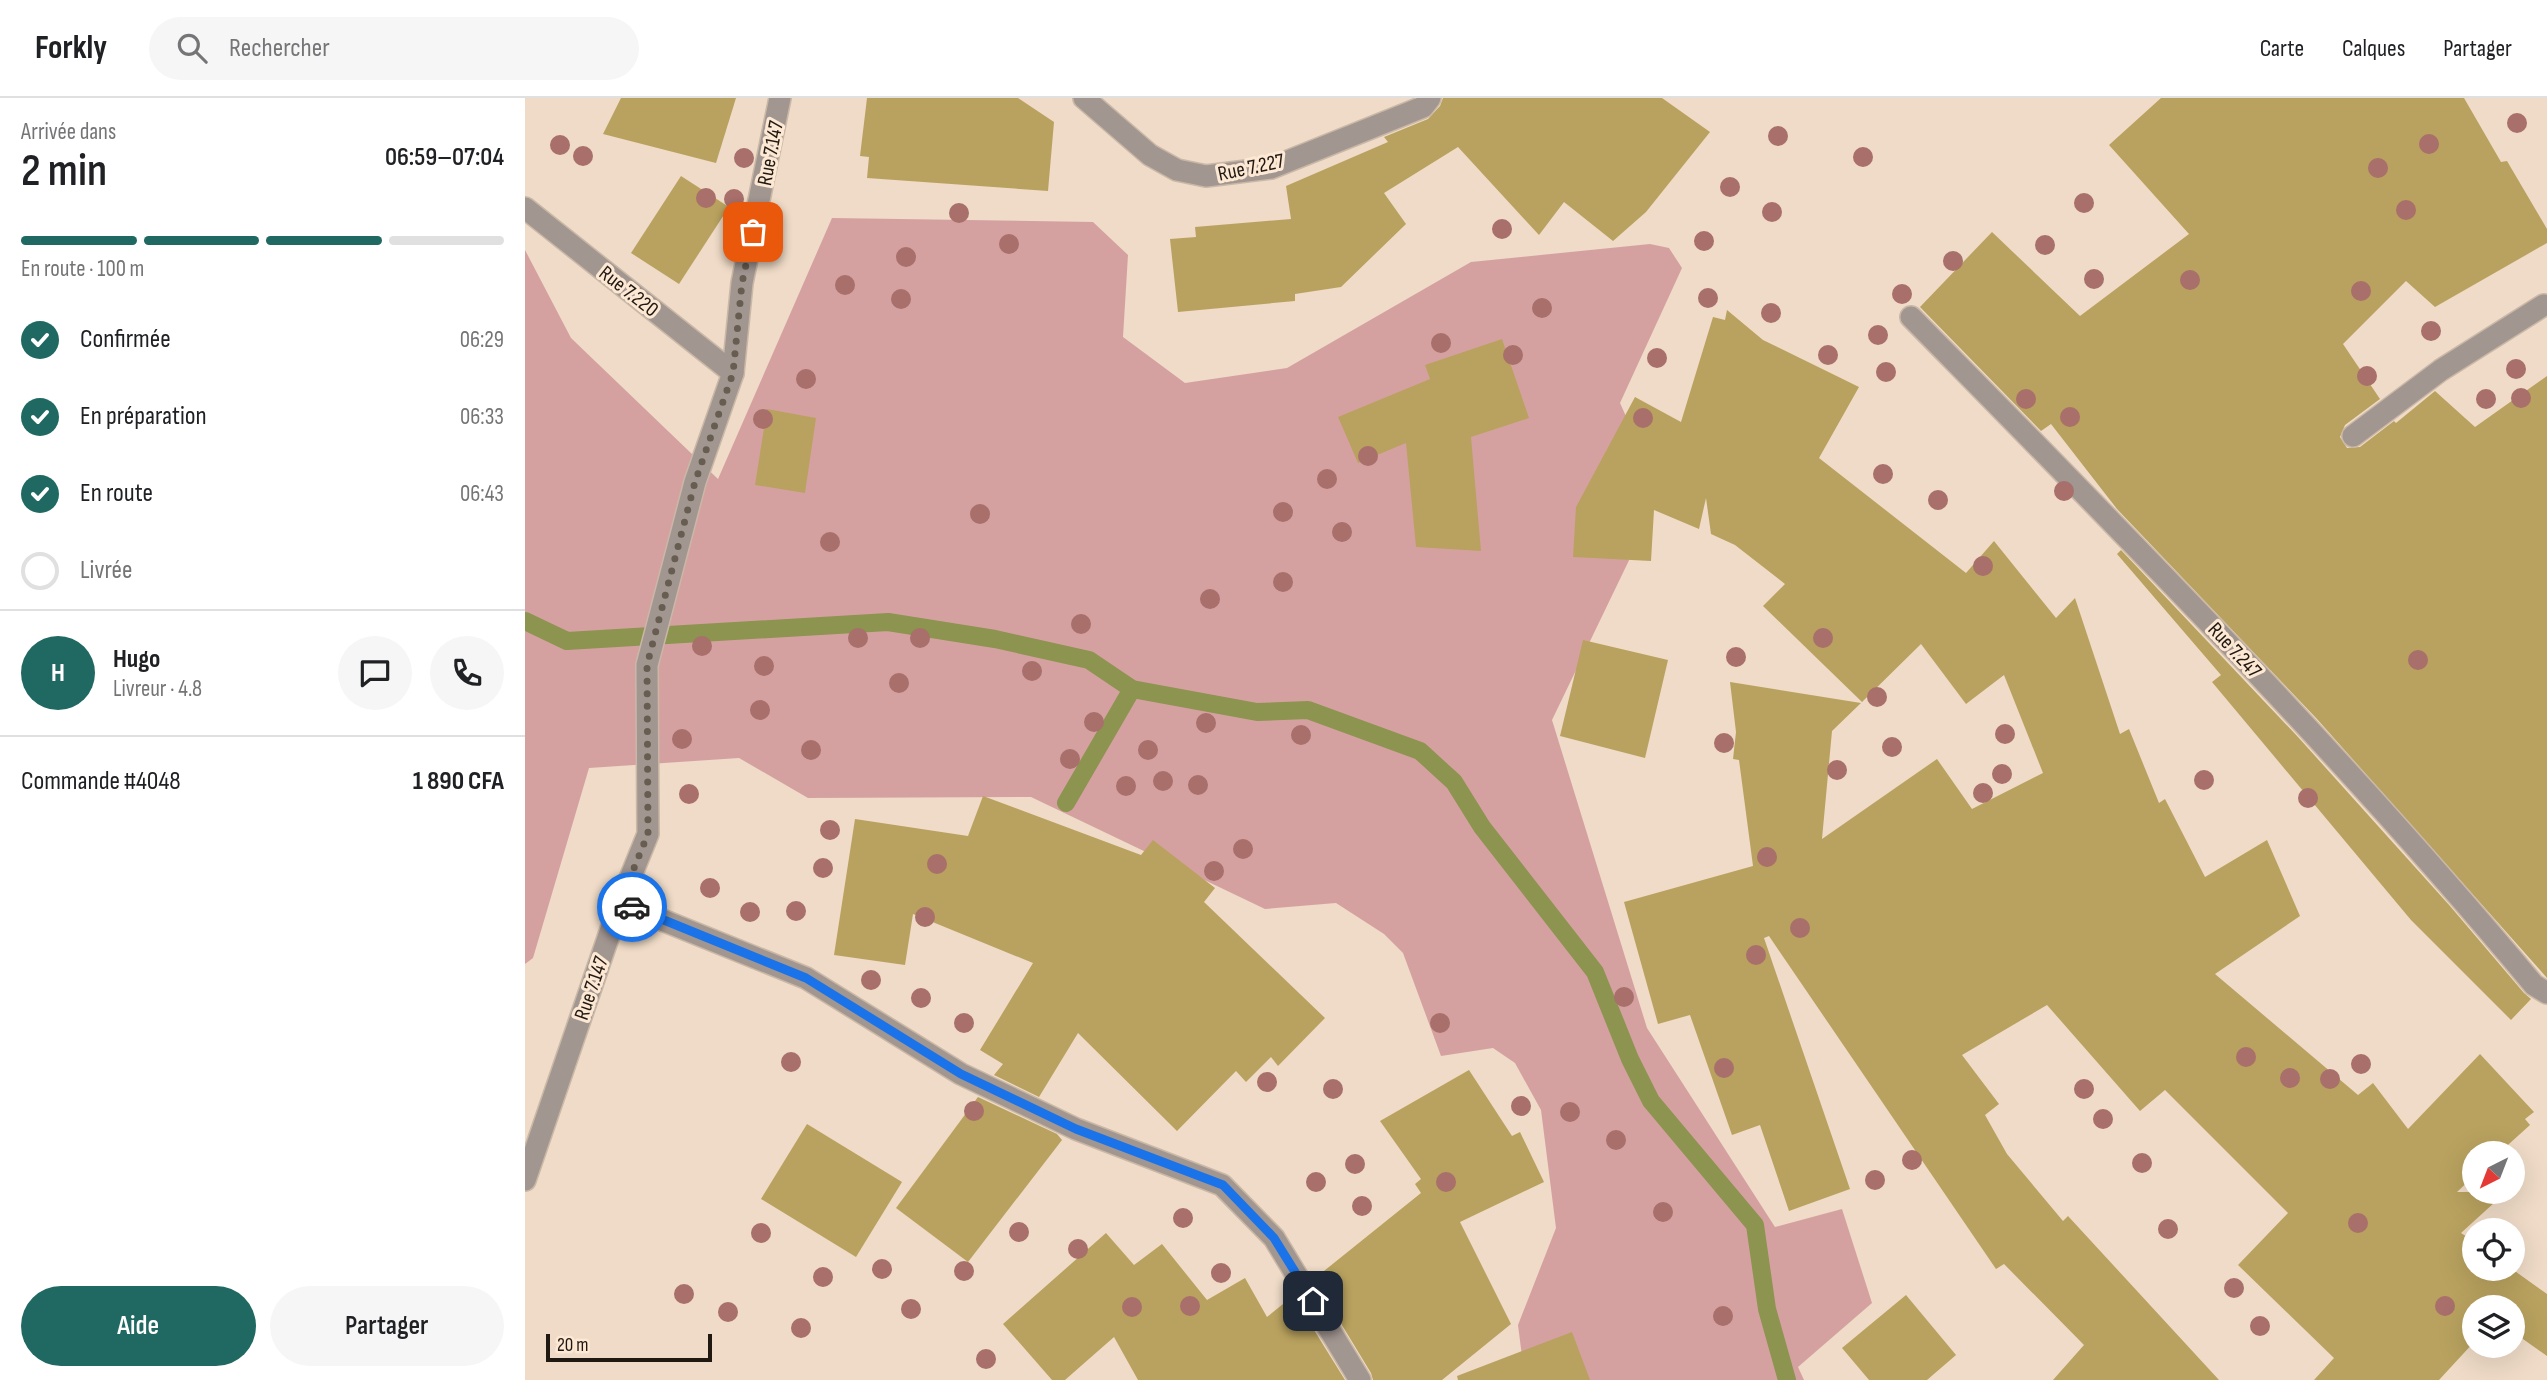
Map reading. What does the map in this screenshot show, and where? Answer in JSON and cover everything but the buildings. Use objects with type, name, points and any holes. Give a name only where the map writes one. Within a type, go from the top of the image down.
[{"type":"street","name":"Rue 7.147","points":[[525,1180],[620,902],[648,834],[647,665],[695,482],[733,373],[742,283],[780,98]]},
{"type":"street","name":"Rue 7.227","points":[[1084,98],[1150,155],[1177,170],[1206,176],[1271,168],[1423,107],[1430,98]]},
{"type":"street","name":"Rue 7.220","points":[[525,208],[733,373]]},
{"type":"street","points":[[2353,436],[2441,370],[2546,305]]},
{"type":"street","name":"Rue 7.247","points":[[1911,317],[2201,613],[2449,883],[2534,985],[2547,993]]},
{"type":"street","points":[[620,902],[806,978],[961,1074],[1064,1123],[1223,1185],[1274,1238],[1360,1380]]},
{"type":"shaded area","points":[[832,218],[1093,222],[1128,255],[1123,337],[1185,383],[1287,368],[1471,262],[1650,244],[1669,248],[1682,268],[1620,403],[1661,494],[1552,720],[1647,1028],[1775,1227],[1842,1209],[1872,1303],[1798,1367],[1804,1380],[1525,1380],[1518,1325],[1556,1228],[1541,1110],[1515,1063],[1493,1048],[1441,1056],[1403,953],[1384,934],[1336,903],[1265,909],[1031,797],[808,798],[739,758],[589,768],[533,958],[525,964],[525,250],[571,338],[718,479]]},
{"type":"waterway","points":[[525,621],[567,641],[888,622],[995,639],[1089,660],[1132,689],[1257,712],[1308,710],[1420,751],[1454,782],[1482,827],[1595,972],[1630,1059],[1651,1101],[1755,1225],[1767,1309],[1787,1380]]},
{"type":"waterway","points":[[1066,803],[1132,689]]},
{"type":"way so far","points":[[632,907],[620,902],[648,834],[647,665],[695,482],[733,373],[742,283],[753,232]]},
{"type":"route","points":[[632,907],[806,978],[961,1074],[1076,1129],[1223,1185],[1274,1238],[1313,1301]]}]
